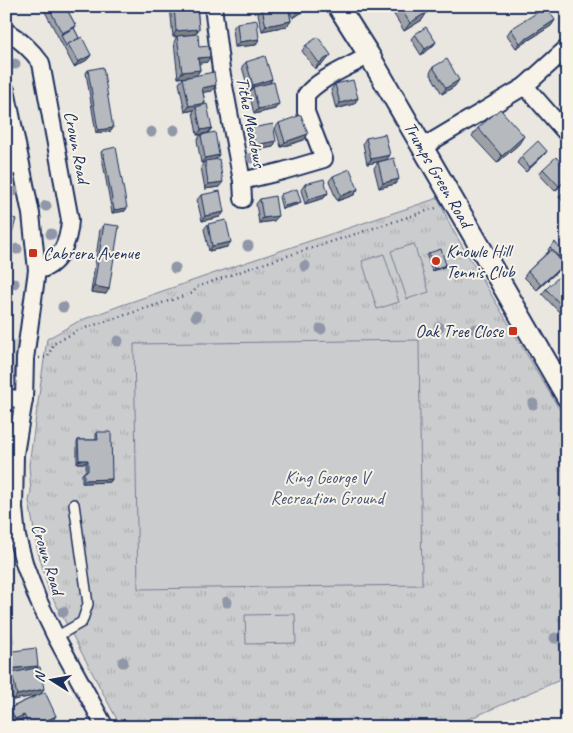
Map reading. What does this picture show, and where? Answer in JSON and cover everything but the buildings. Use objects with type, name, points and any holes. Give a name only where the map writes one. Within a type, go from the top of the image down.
[{"type":"street","name":"Tithe Meadows","points":[[213,6],[221,70],[242,181],[243,199]]},
{"type":"street","name":"Trumps Green Road","points":[[338,6],[424,148],[567,397]]},
{"type":"street","name":"Crown Road","points":[[6,31],[33,51],[41,63],[70,220],[70,232],[61,252],[44,269],[37,270]]},
{"type":"street","points":[[424,148],[525,86],[567,48]]},
{"type":"street","name":"Tithe Meadows","points":[[242,181],[284,171],[331,156],[306,112],[306,95],[325,80],[369,55]]},
{"type":"street","points":[[525,86],[567,134]]},
{"type":"street","name":"Crown Road","points":[[6,90],[14,166],[31,214],[37,270],[25,359],[24,399],[15,454],[14,508],[17,537],[25,566],[38,600],[105,727]]},
{"type":"street","points":[[6,398],[24,399]]},
{"type":"lane","points":[[56,637],[82,622],[88,604],[74,504]]},
{"type":"path","points":[[25,359],[48,357],[53,344],[79,330],[193,293],[197,287],[253,267],[454,201]]},
{"type":"green space","name":"King George V Recreation Ground","points":[[438,198],[451,227],[567,422],[567,677],[450,727],[121,727],[49,591],[37,548],[29,501],[31,491],[29,465],[47,339],[79,321],[122,305]]},
{"type":"green space","points":[[414,244],[429,292],[407,299],[391,251]]},
{"type":"green space","points":[[384,254],[399,302],[377,309],[362,261]]},
{"type":"green space","points":[[6,339],[18,341],[14,377],[6,385]]},
{"type":"green space","points":[[419,340],[422,585],[138,589],[134,344]]},
{"type":"green space","points":[[295,614],[296,643],[246,644],[245,615]]},
{"type":"place","name":"Cabrera Avenue","points":[[33,253]]},
{"type":"place","name":"Knowle Hill Tennis Club","points":[[436,261]]},
{"type":"place","name":"Oak Tree Close","points":[[513,331]]}]
